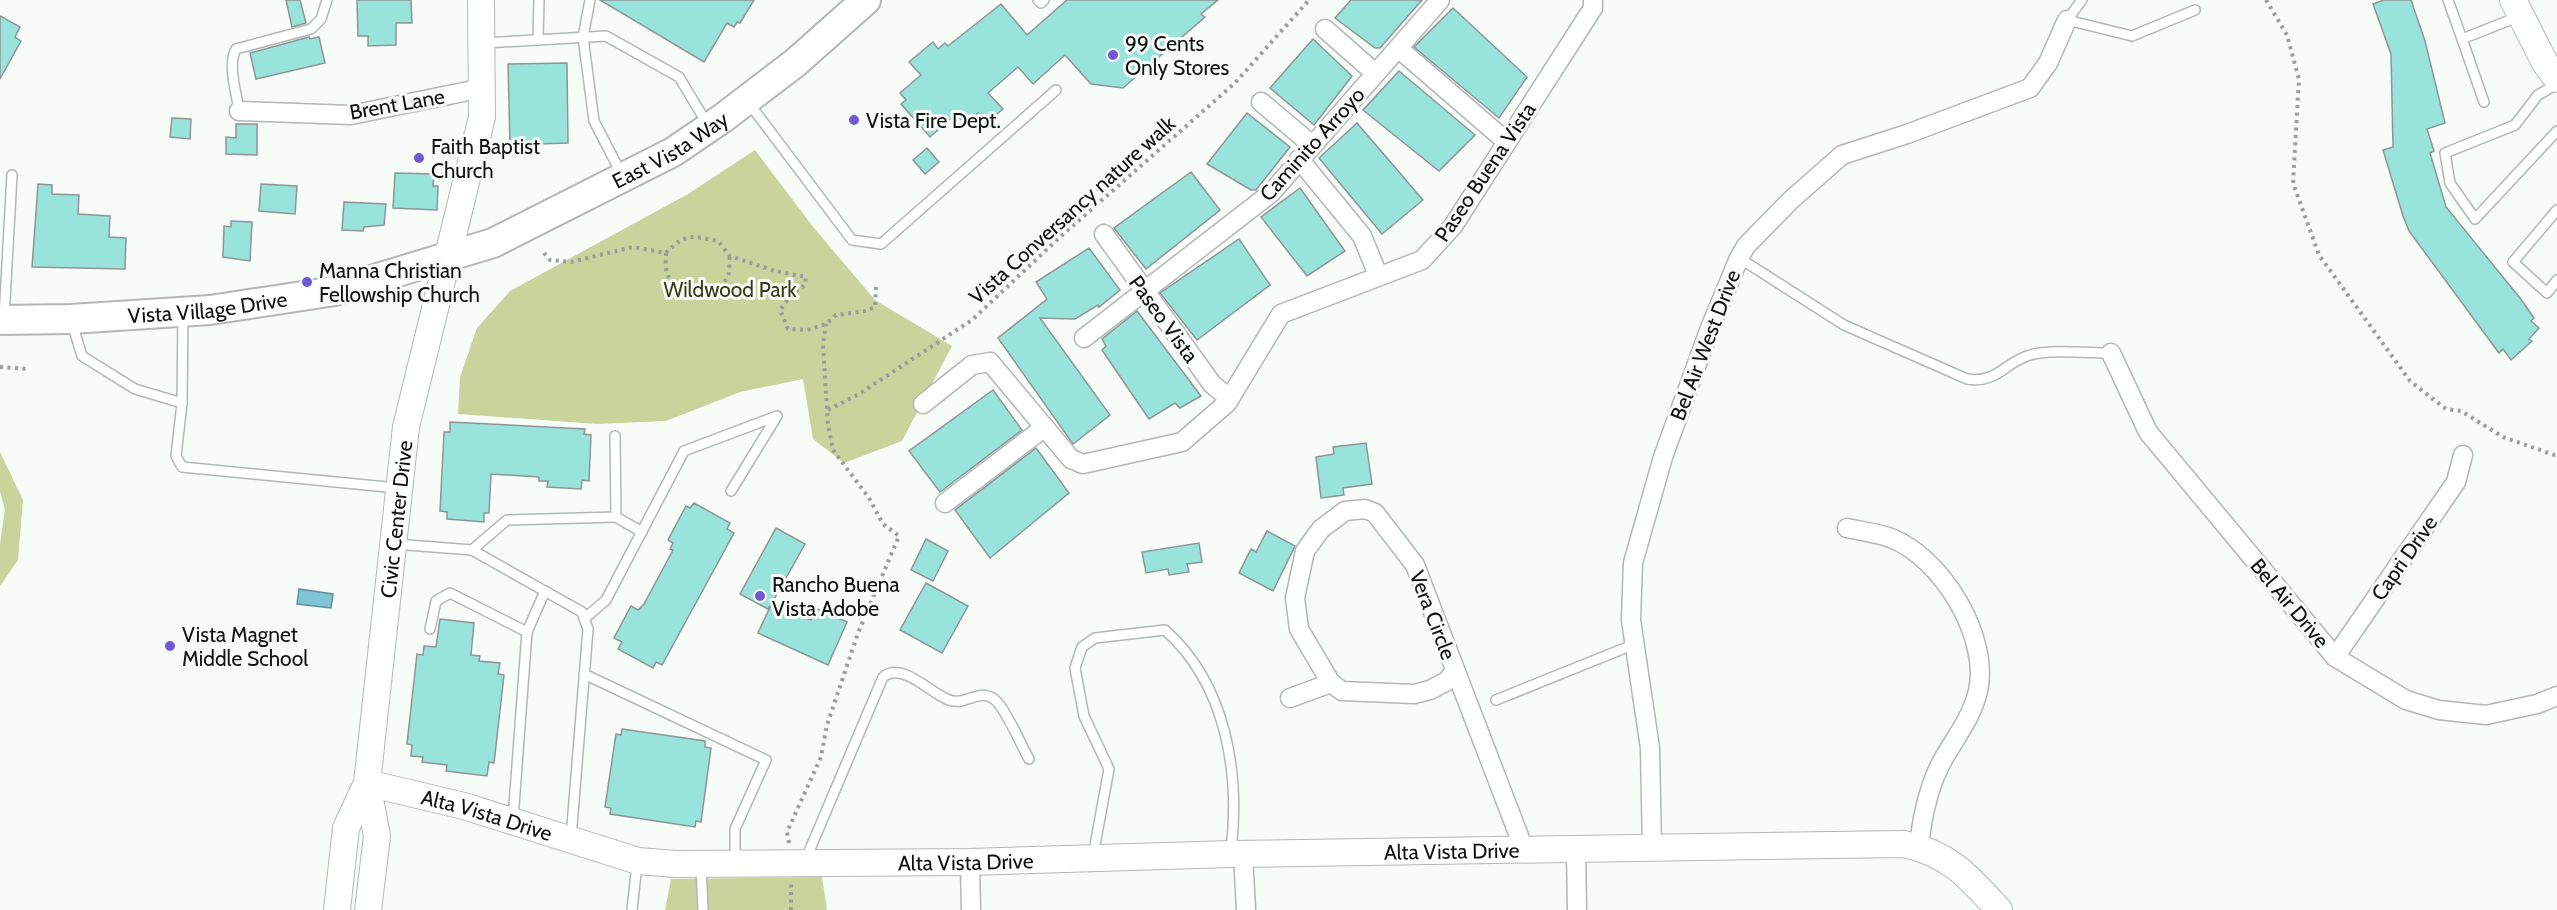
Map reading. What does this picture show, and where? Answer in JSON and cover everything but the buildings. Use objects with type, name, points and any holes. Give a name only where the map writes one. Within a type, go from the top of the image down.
[{"type":"main road","name":"East Vista Way","points":[[447,257],[514,234],[673,152],[746,100],[855,6]]},
{"type":"main road","name":"Vista Village Drive","points":[[2,320],[71,319],[183,312],[335,291],[447,257]]},
{"type":"street","name":"Civic Center Drive","points":[[368,910],[376,836],[367,783],[406,427],[483,117],[481,0]]},
{"type":"street","name":"Caminito Arroyo","points":[[1084,338],[1271,193],[1440,0]]},
{"type":"street","name":"Paseo Buena Vista","points":[[923,404],[972,365],[990,362],[1071,459],[1083,464],[1182,442],[1230,399],[1281,314],[1422,260],[1453,226],[1593,8],[1593,0]]},
{"type":"street","points":[[2516,8],[2545,63],[2557,79]]},
{"type":"street","name":"Bel Air West Drive","points":[[1652,848],[1650,748],[1631,620],[1636,552],[1666,446],[1739,258],[1746,246],[1791,200],[1842,155],[1907,134],[2030,88],[2048,63],[2067,20]]},
{"type":"street","points":[[1325,29],[1376,73]]},
{"type":"street","points":[[1398,48],[1507,142]]},
{"type":"street","name":"Brent Lane","points":[[239,111],[351,115],[483,88]]},
{"type":"street","points":[[1261,102],[1312,145]]},
{"type":"street","points":[[1299,159],[1362,237],[1378,275]]},
{"type":"street","name":"Paseo Vista","points":[[1104,234],[1212,384],[1230,399]]},
{"type":"street","name":"Bel Air Drive","points":[[2111,353],[2148,432],[2335,657],[2406,700],[2439,710],[2486,715],[2537,704],[2557,696]]},
{"type":"street","points":[[945,503],[1045,427]]},
{"type":"street","name":"Capri Drive","points":[[2335,657],[2457,482],[2463,455]]},
{"type":"street","name":"Vera Circle","points":[[1454,672],[1447,681],[1430,690],[1414,694],[1342,691],[1331,683],[1299,629],[1295,598],[1305,551],[1321,529],[1345,512],[1365,509],[1375,513],[1415,565],[1454,672],[1524,849]]},
{"type":"street","points":[[1847,528],[1892,538],[1927,562],[1946,582],[1970,625],[1978,650],[1978,690],[1966,726],[1944,758],[1923,813],[1919,847]]},
{"type":"street","points":[[1290,698],[1331,683]]},
{"type":"street","name":"Civic Center Drive","points":[[338,910],[346,828],[367,783]]},
{"type":"street","name":"Alta Vista Drive","points":[[367,783],[464,806],[638,861],[701,864],[970,862],[1237,854],[1904,844],[1919,847],[1962,869],[1999,910]]},
{"type":"street","points":[[1576,849],[1577,910]]},
{"type":"street","points":[[1237,854],[1246,910]]},
{"type":"street","points":[[970,862],[971,910]]},
{"type":"lane","points":[[239,111],[233,68],[236,49],[311,29],[321,18],[327,0]]},
{"type":"lane","points":[[538,0],[538,39]]},
{"type":"lane","points":[[590,0],[584,37],[594,121],[624,177]]},
{"type":"lane","points":[[1038,0],[1041,3],[1044,0]]},
{"type":"lane","points":[[2082,0],[2067,20],[2132,36],[2195,10]]},
{"type":"lane","points":[[2448,0],[2484,102]]},
{"type":"lane","points":[[2462,39],[2516,8]]},
{"type":"lane","points":[[482,43],[606,36],[679,77],[709,127]]},
{"type":"lane","points":[[2557,84],[2538,95],[2515,125],[2445,153],[2450,183],[2475,219],[2557,131]]},
{"type":"lane","points":[[746,100],[852,240],[881,244],[1056,90]]},
{"type":"lane","points":[[2,320],[12,175]]},
{"type":"lane","points":[[2557,210],[2513,262],[2547,293],[2557,280]]},
{"type":"lane","points":[[1739,258],[1844,325],[1967,379],[1980,381],[2002,373],[2015,360],[2033,354],[2111,353]]},
{"type":"lane","points":[[183,312],[182,403],[176,456],[182,467],[399,489]]},
{"type":"lane","points":[[71,319],[82,356],[135,389],[182,403]]},
{"type":"lane","points":[[584,618],[606,600],[684,451],[777,416],[731,491]]},
{"type":"lane","points":[[615,436],[616,517]]},
{"type":"lane","points":[[472,550],[507,520],[616,517],[642,532]]},
{"type":"lane","points":[[393,544],[472,550],[582,612],[588,630],[571,840]]},
{"type":"lane","points":[[513,822],[527,632],[545,591]]},
{"type":"lane","points":[[430,629],[436,601],[450,593],[527,632]]},
{"type":"lane","points":[[1093,858],[1109,770],[1084,716],[1076,668],[1082,647],[1095,638],[1165,630],[1179,643],[1206,683],[1225,729],[1234,783],[1237,854]]},
{"type":"lane","points":[[1496,700],[1635,644]]},
{"type":"lane","points":[[798,863],[883,677],[889,672],[899,672],[950,701],[964,702],[977,695],[986,694],[996,700],[1029,759]]},
{"type":"lane","points":[[584,674],[766,760],[735,829],[735,864]]},
{"type":"lane","points":[[632,910],[638,861]]},
{"type":"lane","points":[[701,864],[703,910]]},
{"type":"path","name":"Vista Conversancy nature walk","points":[[828,410],[859,394],[972,320],[1059,238],[1235,83],[1309,0]]},
{"type":"path","points":[[2266,0],[2287,35],[2300,79],[2299,124],[2293,183],[2319,255],[2410,381],[2446,409],[2461,411],[2503,437],[2557,456]]},
{"type":"path","points":[[730,256],[728,276],[715,290],[696,295],[678,288],[666,273],[666,253],[678,241],[694,235],[718,241],[730,256],[775,272],[806,277],[805,285],[792,294],[780,310],[788,329],[807,330],[826,324],[836,315],[865,311],[874,307],[876,285]]},
{"type":"path","points":[[544,253],[549,260],[571,262],[633,247],[666,253]]},
{"type":"path","points":[[798,863],[787,832],[821,757],[827,725],[858,633],[899,536],[882,524],[869,498],[833,450],[823,344],[826,324]]},
{"type":"path","points":[[0,367],[28,369]]},
{"type":"green space","name":"Wildwood Park","points":[[755,150],[814,228],[875,300],[952,346],[902,441],[844,463],[813,439],[803,379],[740,392],[666,421],[597,424],[458,414],[460,377],[477,328],[510,291],[688,194]]},
{"type":"green space","points":[[0,452],[23,500],[18,560],[0,586],[0,544],[5,509],[0,492]]},
{"type":"green space","points":[[822,877],[827,910],[665,910],[671,879]]},
{"type":"water","points":[[299,589],[333,594],[331,608],[297,604]]},
{"type":"place","name":"99 Cents Only Stores","points":[[1113,55]]},
{"type":"place","name":"Vista Fire Dept.","points":[[854,120]]},
{"type":"place","name":"Faith Baptist Church","points":[[419,158]]},
{"type":"place","name":"Manna Christian Fellowship Church","points":[[307,282]]},
{"type":"place","name":"Rancho Buena Vista Adobe","points":[[760,596]]},
{"type":"place","name":"Vista Magnet Middle School","points":[[170,646]]}]
